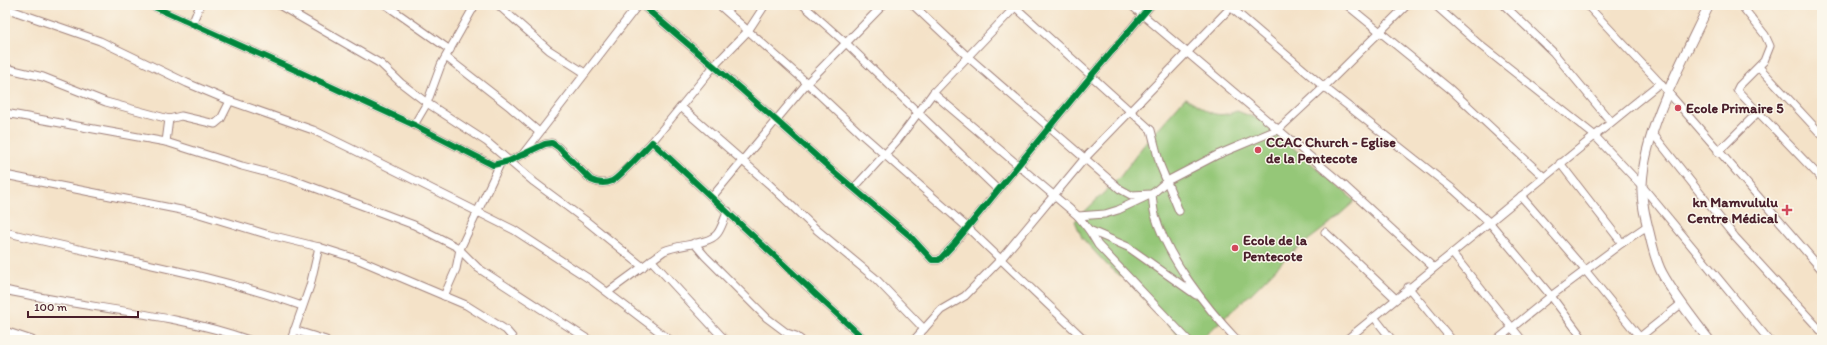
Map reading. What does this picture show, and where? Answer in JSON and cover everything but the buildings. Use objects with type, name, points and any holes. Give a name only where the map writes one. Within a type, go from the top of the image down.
[{"type":"street","points":[[150,5],[414,125],[493,165],[509,161],[545,144],[552,143],[596,183],[613,181],[652,142],[714,66],[748,30],[765,5]]},
{"type":"street","points":[[192,24],[200,5]]},
{"type":"street","points":[[280,5],[381,64],[401,83],[427,103],[487,142],[555,199],[585,220],[643,267]]},
{"type":"street","points":[[386,5],[448,53],[539,132]]},
{"type":"street","points":[[498,5],[550,50],[585,73]]},
{"type":"street","points":[[522,155],[638,5]]},
{"type":"street","points":[[642,5],[910,236],[932,260],[939,260],[968,228],[1048,128],[1151,5]]},
{"type":"street","points":[[719,5],[968,228],[1085,340]]},
{"type":"street","points":[[803,5],[847,44],[998,190]]},
{"type":"street","points":[[712,197],[742,162],[775,119],[807,83],[884,5]]},
{"type":"street","points":[[913,5],[968,57],[1048,128],[1126,193],[1131,195],[1152,194]]},
{"type":"street","points":[[1130,5],[1346,187],[1433,267]]},
{"type":"street","points":[[1347,5],[1450,89],[1544,177]]},
{"type":"street","points":[[1078,216],[1105,214],[1118,210],[1152,194],[1167,181],[1217,155],[1279,130],[1324,87],[1378,31],[1407,5]]},
{"type":"street","points":[[1435,5],[1480,44],[1594,135],[1642,186],[1769,340]]},
{"type":"street","points":[[1504,5],[1553,52],[1612,122]]},
{"type":"street","points":[[1587,5],[1668,93],[1822,270]]},
{"type":"street","points":[[1709,5],[1668,93],[1653,134],[1645,163],[1642,186],[1648,226],[1654,252],[1662,273],[1681,304],[1710,340]]},
{"type":"street","points":[[1741,5],[1769,41],[1770,46],[1768,53],[1759,67],[1739,86],[1737,90],[1822,180]]},
{"type":"street","points":[[414,125],[427,103],[448,53],[473,6]]},
{"type":"street","points":[[854,188],[885,155],[933,93],[1015,6],[1151,130],[1156,151],[1179,211]]},
{"type":"street","points":[[914,340],[941,310],[965,296],[1001,259],[1085,158],[1230,6],[1324,87],[1454,190],[1490,223],[1551,296],[1584,340]]},
{"type":"street","points":[[5,8],[100,41],[187,83],[313,130],[514,230],[608,292],[670,340]]},
{"type":"street","points":[[1759,67],[1822,136]]},
{"type":"street","points":[[5,68],[43,77],[106,102],[168,119],[181,116],[215,124],[218,122],[230,100]]},
{"type":"street","points":[[1346,340],[1396,299],[1408,287],[1490,223],[1520,196],[1594,135],[1660,84]]},
{"type":"street","points":[[933,93],[1078,216],[1098,245],[1188,340]]},
{"type":"street","points":[[681,107],[742,162],[769,184],[817,230],[875,278],[924,329]]},
{"type":"street","points":[[1718,152],[1758,112]]},
{"type":"street","points":[[5,113],[166,142],[242,166],[291,179],[414,224],[460,249],[478,268],[589,340]]},
{"type":"street","points":[[166,142],[168,119]]},
{"type":"street","points":[[1653,134],[1736,237],[1822,332]]},
{"type":"street","points":[[652,142],[728,211],[864,340]]},
{"type":"street","points":[[1560,163],[1622,243]]},
{"type":"street","points":[[444,296],[456,269],[460,249],[476,212],[500,164]]},
{"type":"street","points":[[5,175],[196,213],[357,259],[466,305],[506,330],[513,340]]},
{"type":"street","points":[[1152,194],[1154,214],[1163,237],[1194,288],[1237,340]]},
{"type":"street","points":[[1520,196],[1585,270],[1641,339],[1681,304]]},
{"type":"street","points":[[608,292],[651,260],[673,246],[694,243],[715,237],[719,232],[728,211]]},
{"type":"street","points":[[1496,340],[1585,270],[1648,226]]},
{"type":"street","points":[[1089,230],[1128,247],[1203,300]]},
{"type":"street","points":[[5,232],[202,276],[258,290],[302,306]]},
{"type":"street","points":[[1325,232],[1396,299]]},
{"type":"street","points":[[694,243],[767,318],[787,333],[796,336],[801,340]]},
{"type":"street","points":[[291,340],[316,265],[319,247]]},
{"type":"street","points":[[1452,253],[1522,340]]},
{"type":"street","points":[[651,260],[725,340]]},
{"type":"street","points":[[1408,287],[1452,340]]},
{"type":"street","points":[[5,290],[33,297],[176,320],[249,340]]},
{"type":"street","points":[[1374,317],[1392,340]]},
{"type":"street","points":[[294,330],[326,340]]},
{"type":"street","points":[[5,331],[32,340]]},
{"type":"green space","points":[[1185,98],[1215,114],[1221,115],[1237,111],[1261,120],[1355,201],[1327,226],[1290,254],[1254,291],[1200,340],[1183,340],[1133,286],[1107,265],[1082,238],[1075,221],[1120,177],[1143,146]]},
{"type":"cycle path","points":[[150,5],[414,125],[493,165],[509,161],[545,144],[552,143],[558,147],[591,180],[607,183],[620,175],[652,142],[865,340]]},
{"type":"cycle path","points":[[642,5],[910,236],[932,260],[939,260],[954,244],[1151,5]]},
{"type":"place","name":"Ecole Primaire 5","points":[[1678,108]]},
{"type":"place","name":"CCAC Church - Eglise de la Pentecote","points":[[1258,150]]},
{"type":"place","name":"kn Mamvululu Centre Médical","points":[[1787,210]]},
{"type":"place","name":"Ecole de la Pentecote","points":[[1235,248]]}]
